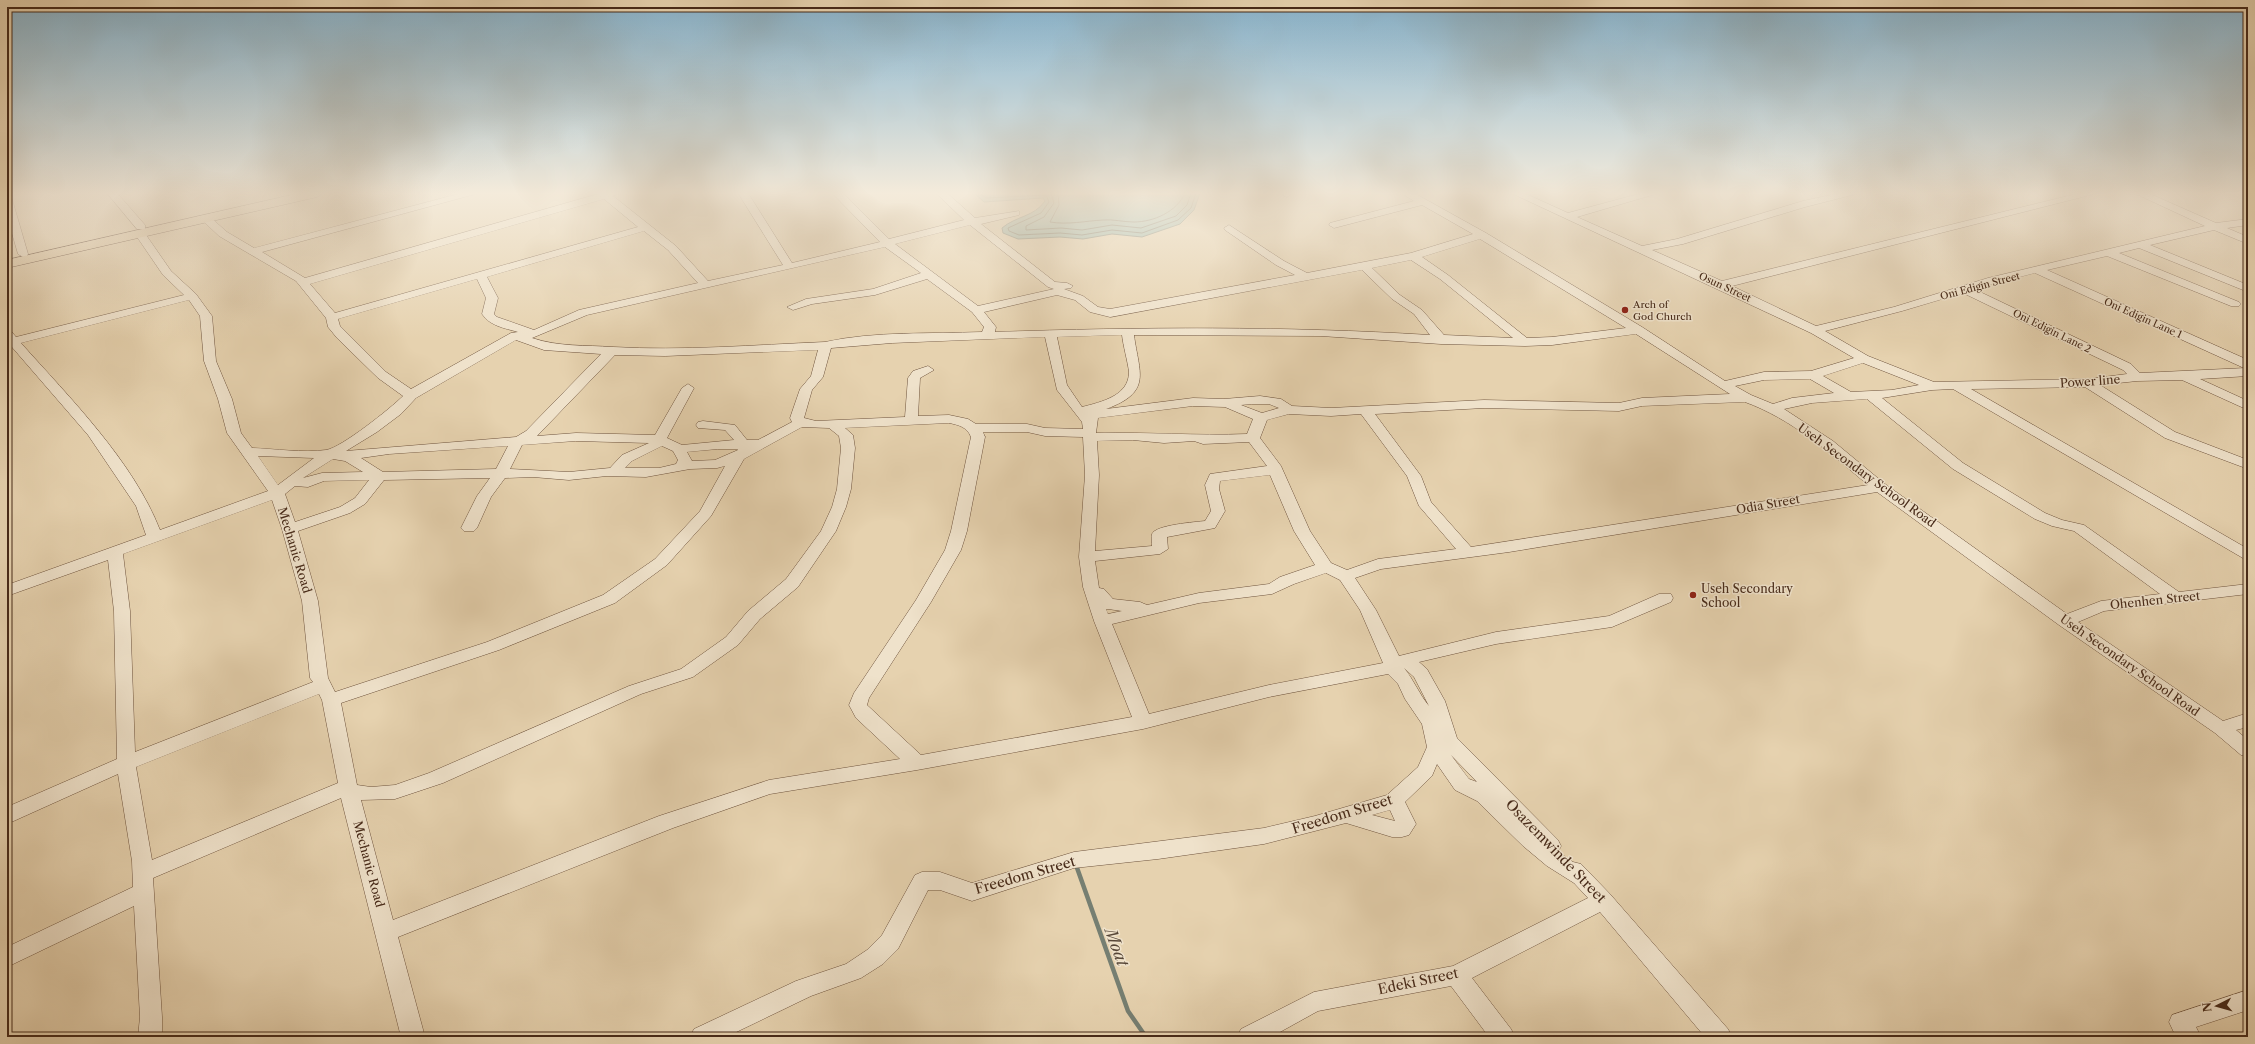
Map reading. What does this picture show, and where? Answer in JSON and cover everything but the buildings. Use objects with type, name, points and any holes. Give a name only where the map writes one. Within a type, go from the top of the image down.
[{"type":"main road","points":[[7,258],[86,242]]},
{"type":"main road","points":[[7,264],[97,242]]},
{"type":"street","points":[[20,242],[24,254]]},
{"type":"street","points":[[7,591],[277,492],[234,433],[225,399],[210,361],[206,316],[192,296],[167,273],[147,242]]},
{"type":"street","points":[[238,242],[254,250],[303,282],[332,317],[334,326],[341,335],[382,375],[410,395]]},
{"type":"street","points":[[254,250],[286,242]]},
{"type":"street","points":[[303,282],[442,242]]},
{"type":"street","points":[[332,317],[597,242]]},
{"type":"street","points":[[664,242],[672,248],[705,285]]},
{"type":"street","points":[[774,242],[789,266]]},
{"type":"street","points":[[515,336],[534,334],[583,312],[789,266],[886,242],[927,275],[976,310],[995,332]]},
{"type":"street","points":[[998,242],[1052,285],[1071,287],[1090,314],[1121,331],[1135,371],[1134,383],[1124,395],[1110,403],[1087,426]]},
{"type":"street","points":[[1249,242],[1280,263],[1305,276]]},
{"type":"street","points":[[976,310],[1058,291],[1079,298],[1094,310],[1119,313],[1152,304],[1413,256],[1460,242]]},
{"type":"street","name":"Useh Secondary School Road","points":[[1493,242],[1746,398],[1773,408],[1828,444],[1880,487],[2065,621],[2221,728],[2248,750]]},
{"type":"street","name":"Osun Street","points":[[1626,242],[1815,330],[1864,359],[1932,386]]},
{"type":"street","points":[[1641,248],[1680,242]]},
{"type":"street","points":[[1721,285],[1896,242]]},
{"type":"street","name":"Oni Edigin Street","points":[[1815,330],[1898,309],[1964,289],[2154,242]]},
{"type":"street","points":[[2141,245],[2248,289]]},
{"type":"street","points":[[2110,253],[2235,304]]},
{"type":"street","points":[[1413,256],[1449,281],[1525,342]]},
{"type":"street","points":[[1364,266],[1396,297],[1418,312],[1441,340]]},
{"type":"street","name":"Oni Edigin Lane 1","points":[[2038,270],[2248,365]]},
{"type":"street","points":[[480,275],[493,296],[493,302],[488,314],[492,320],[534,334]]},
{"type":"street","points":[[793,307],[810,301],[876,292],[927,275]]},
{"type":"street","name":"Oni Edigin Lane 2","points":[[1964,289],[2127,367],[2137,377]]},
{"type":"street","points":[[155,538],[143,506],[93,432],[9,340],[192,296]]},
{"type":"street","points":[[515,336],[544,346],[578,350],[665,352],[825,346],[858,341],[995,332],[1322,332],[1441,340],[1525,342],[1552,341],[1638,330]]},
{"type":"street","points":[[1049,333],[1058,366],[1059,380],[1064,391],[1087,426]]},
{"type":"street","name":"Mechanic Road","points":[[413,1037],[349,789],[327,692],[319,678],[310,601],[290,529],[277,492],[307,468],[333,455],[396,411],[410,395],[515,336]]},
{"type":"street","points":[[825,346],[817,377],[803,395],[797,418],[800,423],[806,425],[949,419],[970,424],[974,428],[978,437],[959,531],[953,550],[923,602],[860,697],[858,705],[862,712],[917,763]]},
{"type":"street","points":[[469,528],[484,496],[500,475],[517,442],[531,434],[612,350]]},
{"type":"street","points":[[1723,384],[1764,376],[1812,375],[1864,359]]},
{"type":"street","points":[[911,420],[914,378],[917,374],[928,370]]},
{"type":"street","name":"Power line","points":[[1932,386],[2088,382],[2137,377],[2186,376],[2248,372]]},
{"type":"street","points":[[1812,375],[1848,396]]},
{"type":"street","points":[[2186,376],[2248,406]]},
{"type":"street","points":[[2088,382],[2170,435],[2224,454],[2248,466]]},
{"type":"street","points":[[1955,385],[2248,556]]},
{"type":"street","points":[[1773,408],[1787,403],[1848,396],[1872,397],[1914,391],[1932,386]]},
{"type":"street","points":[[614,472],[628,458],[651,449],[661,439],[688,388]]},
{"type":"street","points":[[1872,397],[1958,466],[2040,516],[2057,523],[2079,528],[2177,598]]},
{"type":"street","points":[[1227,402],[1255,416],[1262,417],[1289,410],[1331,412],[1484,404],[1619,406],[1642,402],[1677,402],[1694,399],[1746,398]]},
{"type":"street","points":[[1142,722],[1092,592],[1087,557],[1092,476],[1087,426],[1090,417],[1094,414],[1104,412],[1193,402],[1266,400],[1280,402],[1289,410]]},
{"type":"street","points":[[1365,410],[1414,476],[1424,503],[1468,553]]},
{"type":"street","points":[[1253,438],[1259,420],[1262,417]]},
{"type":"street","points":[[294,478],[297,482],[308,482],[322,477],[500,475],[533,473],[569,476],[614,472],[659,472],[702,464],[717,464],[800,423]]},
{"type":"street","points":[[7,958],[143,882],[349,789],[372,794],[395,792],[436,778],[622,695],[687,673],[732,641],[754,615],[792,583],[828,531],[839,507],[847,465],[846,435],[835,426],[828,424]]},
{"type":"street","points":[[703,425],[728,425],[735,429],[746,449]]},
{"type":"street","points":[[974,428],[1027,428],[1045,432],[1087,426],[1133,436],[1164,439],[1195,437],[1203,440],[1253,438]]},
{"type":"street","points":[[248,452],[355,455],[389,450],[517,442],[558,437],[661,439],[670,442],[679,449],[685,460],[682,467]]},
{"type":"street","points":[[1253,438],[1274,466],[1287,500],[1302,531],[1325,566],[1346,576],[1368,610],[1392,660],[1398,663]]},
{"type":"street","points":[[679,449],[746,449]]},
{"type":"street","points":[[7,816],[126,763],[327,692],[493,646],[609,599],[661,562],[706,513],[746,449]]},
{"type":"street","points":[[333,455],[349,457],[380,476]]},
{"type":"street","points":[[1087,557],[1155,551],[1160,549],[1160,534],[1175,528],[1210,525],[1218,511],[1211,488],[1211,482],[1215,477],[1267,472],[1274,466]]},
{"type":"street","points":[[290,529],[345,510],[360,501],[380,476]]},
{"type":"street","name":"Odia Street","points":[[1346,576],[1378,564],[1468,553],[1657,524],[1880,487]]},
{"type":"street","points":[[1447,529],[1478,547],[1490,549]]},
{"type":"street","points":[[115,551],[122,611],[126,763],[143,882],[151,1017],[150,1037]]},
{"type":"street","points":[[1102,621],[1216,595],[1272,589],[1280,586],[1287,580],[1320,570],[1325,566]]},
{"type":"street","name":"Ohenhen Street","points":[[2065,621],[2101,606],[2248,589]]},
{"type":"street","points":[[1092,592],[1098,593],[1108,604],[1116,606],[1163,607]]},
{"type":"street","points":[[387,932],[666,822],[769,787],[917,763],[1142,722],[1269,691],[1398,663],[1496,638],[1612,621],[1665,598]]},
{"type":"street","name":"Osazemwinde Street","points":[[1398,663],[1421,673],[1436,701],[1443,745],[1603,900],[1720,1037]]},
{"type":"street","points":[[2221,728],[2248,720]]},
{"type":"street","name":"Freedom Street","points":[[702,1037],[804,988],[853,971],[875,957],[890,942],[922,881],[940,881],[972,892],[1074,860],[1158,851],[1264,836],[1345,815],[1394,801],[1425,771],[1443,745]]},
{"type":"street","points":[[1345,815],[1392,829],[1402,829],[1406,824],[1402,812],[1394,801]]},
{"type":"street","name":"Edeki Street","points":[[1249,1037],[1314,1002],[1456,975],[1603,900]]},
{"type":"street","points":[[1456,975],[1503,1037]]},
{"type":"street","points":[[2189,1037],[2180,1022],[2248,1000]]},
{"type":"waterway","name":"Moat","points":[[1076,865],[1128,1011],[1146,1037]]},
{"type":"place","name":"Arch of God Church","points":[[1625,310]]},
{"type":"place","name":"Useh Secondary School","points":[[1693,595]]}]
